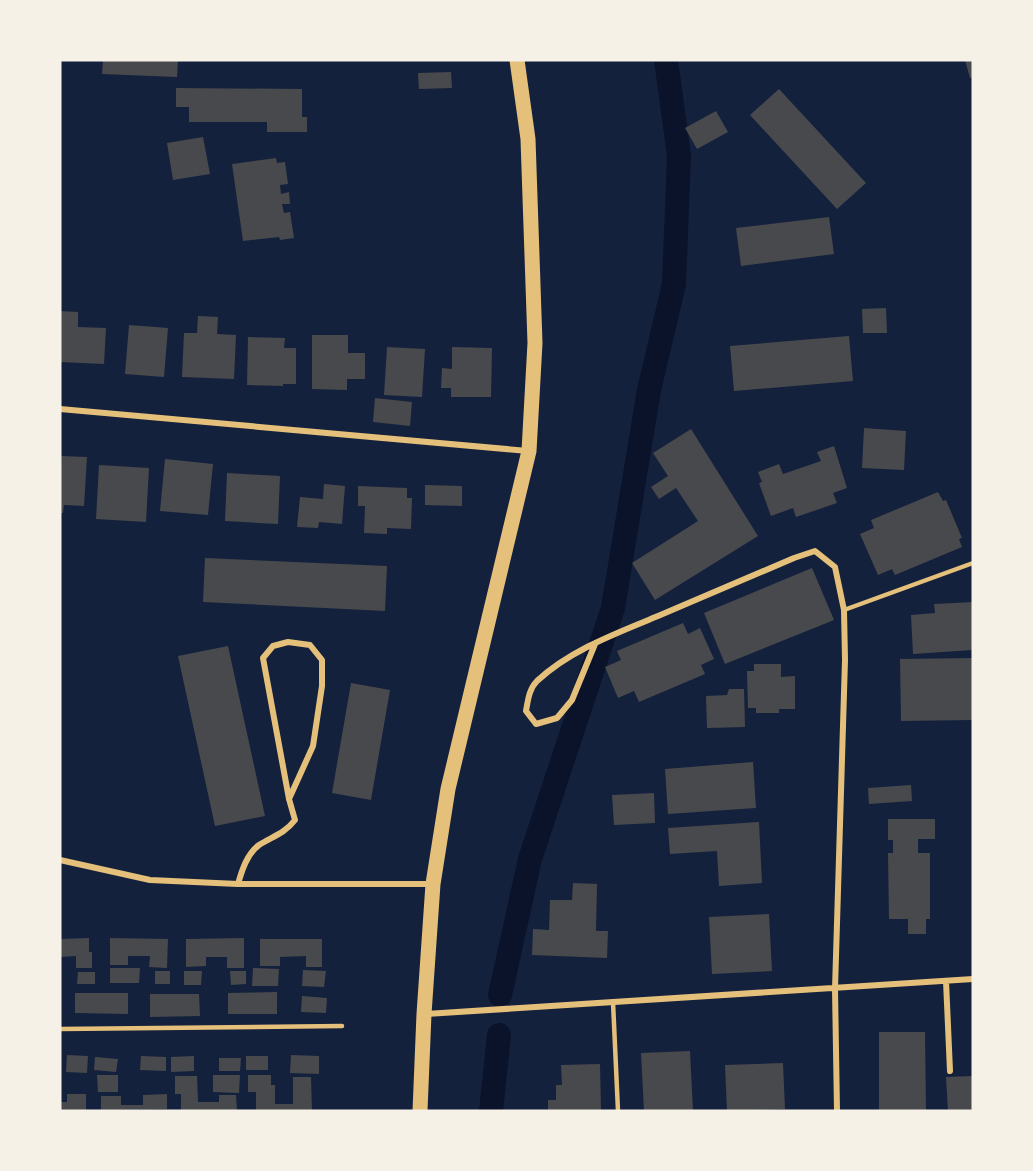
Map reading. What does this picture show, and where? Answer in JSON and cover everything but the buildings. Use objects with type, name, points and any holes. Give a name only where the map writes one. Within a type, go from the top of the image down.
[{"type":"main road","points":[[420,1111],[433,884],[448,789],[529,451],[535,343],[528,139],[517,60]]},
{"type":"street","points":[[60,409],[529,451]]},
{"type":"street","points":[[595,644],[572,700],[557,718],[536,724],[526,711],[528,696],[536,682],[572,655],[595,644],[794,558],[815,551],[836,567],[844,610],[845,660],[836,989],[837,1111]]},
{"type":"street","points":[[238,884],[244,865],[257,846],[287,831],[295,820],[289,799],[263,658],[273,645],[288,642],[310,645],[322,660],[322,686],[313,746],[289,799]]},
{"type":"street","points":[[60,860],[150,880],[238,884],[433,884]]},
{"type":"street","points":[[424,1014],[973,980]]},
{"type":"street","points":[[946,981],[950,1071]]},
{"type":"lane","points":[[844,610],[973,563]]},
{"type":"lane","points":[[613,1002],[618,1111]]},
{"type":"lane","points":[[60,1029],[342,1026]]},
{"type":"waterway","points":[[500,995],[530,859],[613,608],[649,390],[674,284],[679,156],[666,60]]},
{"type":"waterway","points":[[491,1111],[499,1035]]}]
